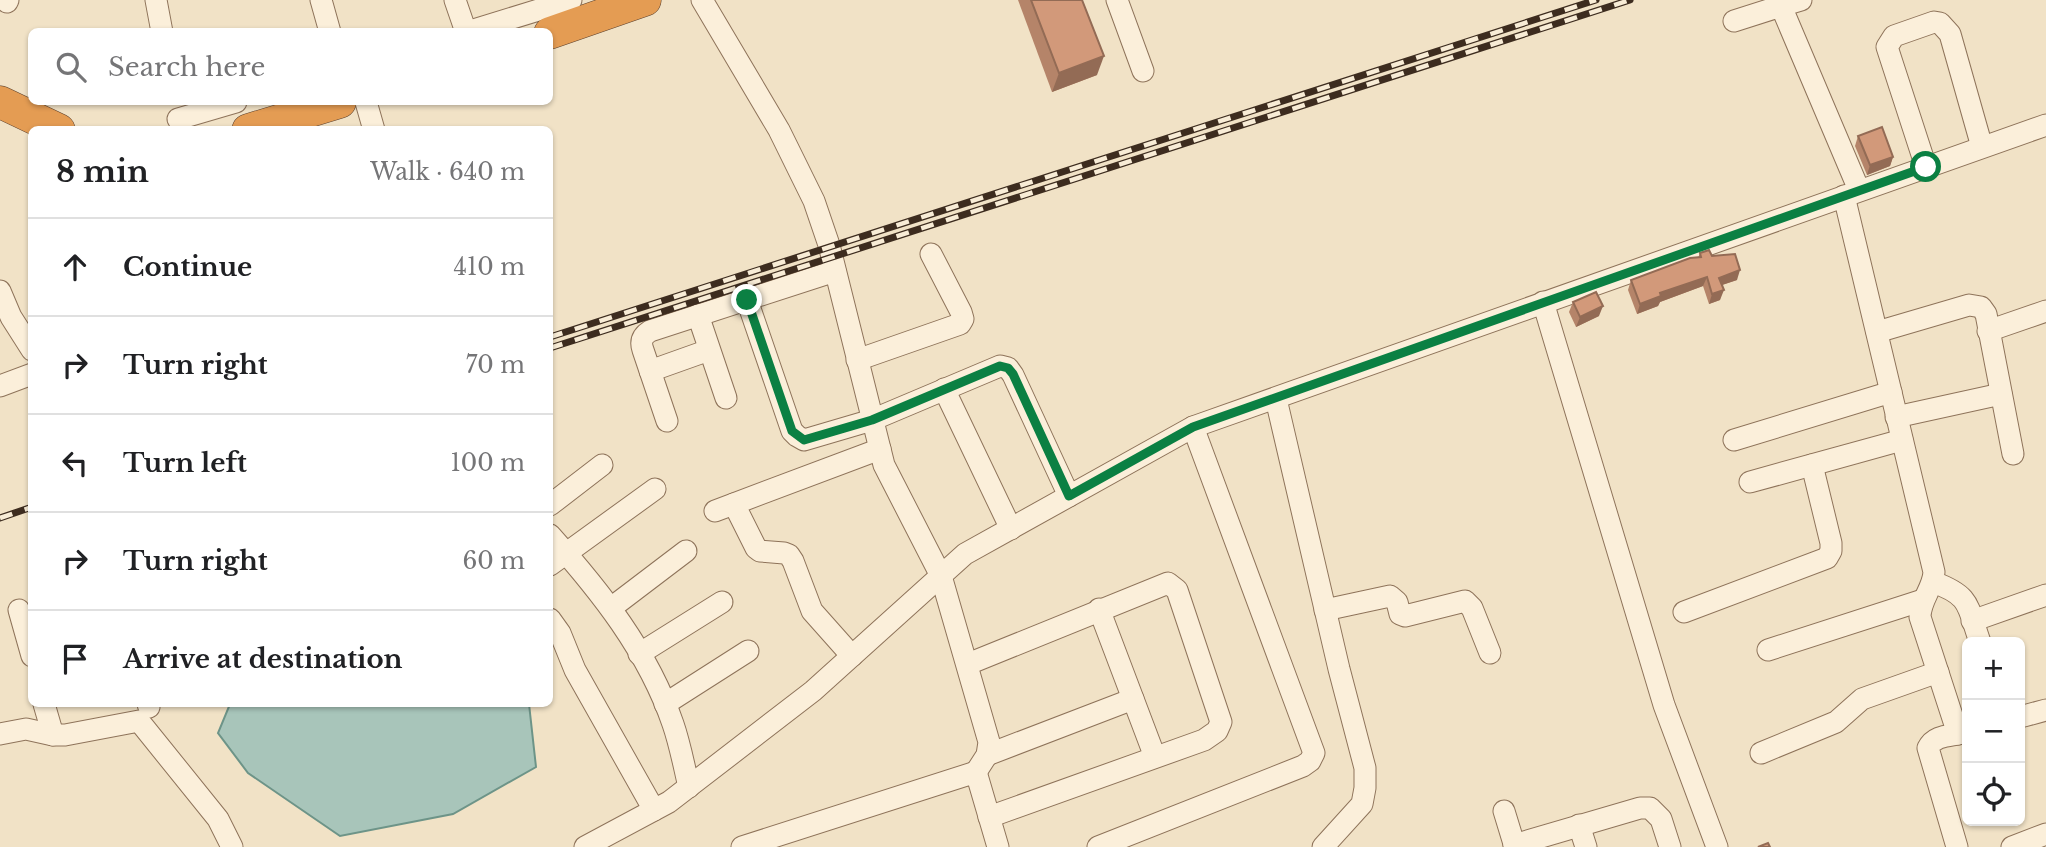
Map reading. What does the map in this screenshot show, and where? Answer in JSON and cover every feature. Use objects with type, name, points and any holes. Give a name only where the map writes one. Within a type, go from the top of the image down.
[{"type":"highway","points":[[553,32],[645,0]]},
{"type":"highway","points":[[0,102],[51,126]]},
{"type":"highway","points":[[261,126],[330,105]]},
{"type":"street","points":[[156,0],[161,28]]},
{"type":"street","points":[[321,0],[329,28]]},
{"type":"street","points":[[455,0],[465,28]]},
{"type":"street","points":[[479,28],[570,0]]},
{"type":"street","points":[[702,0],[791,154],[814,201],[835,271],[884,465],[941,576],[968,664],[989,742],[981,763],[989,817],[998,847]]},
{"type":"street","points":[[1117,0],[1143,71]]},
{"type":"street","points":[[1734,21],[1791,3],[1852,193],[1877,332],[1934,572],[1920,617],[1938,672],[1962,731]]},
{"type":"street","points":[[1926,167],[1887,47],[1894,36],[1934,22],[1940,23],[1950,34],[1982,147]]},
{"type":"street","points":[[178,117],[224,105]]},
{"type":"street","points":[[367,105],[373,126]]},
{"type":"street","points":[[585,847],[669,802],[689,787],[813,691],[965,554],[1193,427],[2046,125]]},
{"type":"street","points":[[857,360],[960,324],[963,318],[961,312],[930,254]]},
{"type":"street","points":[[667,421],[641,342],[644,335],[835,271]]},
{"type":"street","points":[[0,291],[6,319],[28,345]]},
{"type":"street","points":[[747,300],[792,431],[797,436],[804,440],[872,420],[1000,366],[1008,368],[1013,374],[1069,496]]},
{"type":"street","points":[[1544,302],[1664,705],[1717,847]]},
{"type":"street","points":[[1877,332],[1976,305],[1981,307],[1986,314],[2013,454]]},
{"type":"street","points":[[1988,331],[2046,311]]},
{"type":"street","points":[[698,315],[726,398]]},
{"type":"street","points":[[650,371],[709,350]]},
{"type":"street","points":[[0,386],[28,376]]},
{"type":"street","points":[[944,389],[1011,529]]},
{"type":"street","points":[[1734,440],[1891,392]]},
{"type":"street","points":[[1896,416],[2001,394]]},
{"type":"street","points":[[1276,399],[1365,768],[1362,804],[1345,838],[1323,847]]},
{"type":"street","points":[[1098,847],[1303,766],[1310,761],[1314,753],[1193,427]]},
{"type":"street","points":[[1750,482],[1902,440]]},
{"type":"street","points":[[852,656],[812,611],[793,561],[784,553],[760,551],[756,548],[724,508],[880,449]]},
{"type":"street","points":[[1685,611],[1827,558],[1831,543],[1812,465]]},
{"type":"street","points":[[553,503],[602,466]]},
{"type":"street","points":[[655,489],[558,559],[611,608],[639,654],[674,725],[689,787]]},
{"type":"street","points":[[611,608],[687,551]]},
{"type":"street","points":[[968,664],[1159,584],[1168,583],[1177,590],[1221,722],[1217,731],[1204,740],[989,817]]},
{"type":"street","points":[[1768,650],[1928,591],[1959,592],[1978,637]]},
{"type":"street","points":[[1972,621],[2046,595]]},
{"type":"street","points":[[1325,610],[1390,596],[1397,602],[1400,614],[1410,616],[1465,601],[1472,608],[1490,653]]},
{"type":"street","points":[[639,654],[722,602]]},
{"type":"street","points":[[1099,609],[1156,757]]},
{"type":"street","points":[[19,610],[28,642]]},
{"type":"street","points":[[553,624],[560,633],[575,670],[654,810]]},
{"type":"street","points":[[665,704],[748,651]]},
{"type":"street","points":[[1762,752],[1836,722],[1862,699],[1938,672]]},
{"type":"street","points":[[742,847],[981,763],[1133,699]]},
{"type":"street","points":[[45,707],[53,735]]},
{"type":"street","points":[[0,734],[26,729],[53,735],[147,709],[218,819],[232,847]]},
{"type":"street","points":[[2025,716],[2046,710]]},
{"type":"street","points":[[1957,847],[1928,748],[1937,738],[1962,733]]},
{"type":"street","points":[[1504,811],[1515,846],[1579,825],[1640,808],[1650,808],[1661,819],[1670,847]]},
{"type":"street","points":[[1579,825],[1586,847]]},
{"type":"street","points":[[2012,847],[2046,834]]},
{"type":"shaded area","points":[[229,707],[529,707],[536,767],[453,814],[340,836],[248,773],[218,733]]},
{"type":"building","points":[[1031,0],[1082,0],[1104,56],[1059,73]]},
{"type":"building","points":[[1882,127],[1893,157],[1870,165],[1858,136]]},
{"type":"building","points":[[1709,250],[1712,256],[1735,254],[1740,270],[1719,278],[1724,290],[1712,294],[1707,277],[1660,293],[1661,296],[1640,304],[1631,280],[1690,258],[1701,257],[1700,253]]},
{"type":"building","points":[[1596,292],[1603,306],[1580,317],[1573,302]]},
{"type":"railway","points":[[553,336],[1596,0]]},
{"type":"railway","points":[[553,347],[1630,0]]},
{"type":"railway","points":[[0,518],[28,508]]},
{"type":"route","points":[[747,300],[792,431],[797,436],[804,440],[872,420],[1000,366],[1008,368],[1013,374],[1069,496],[1193,427],[1926,167]]}]
